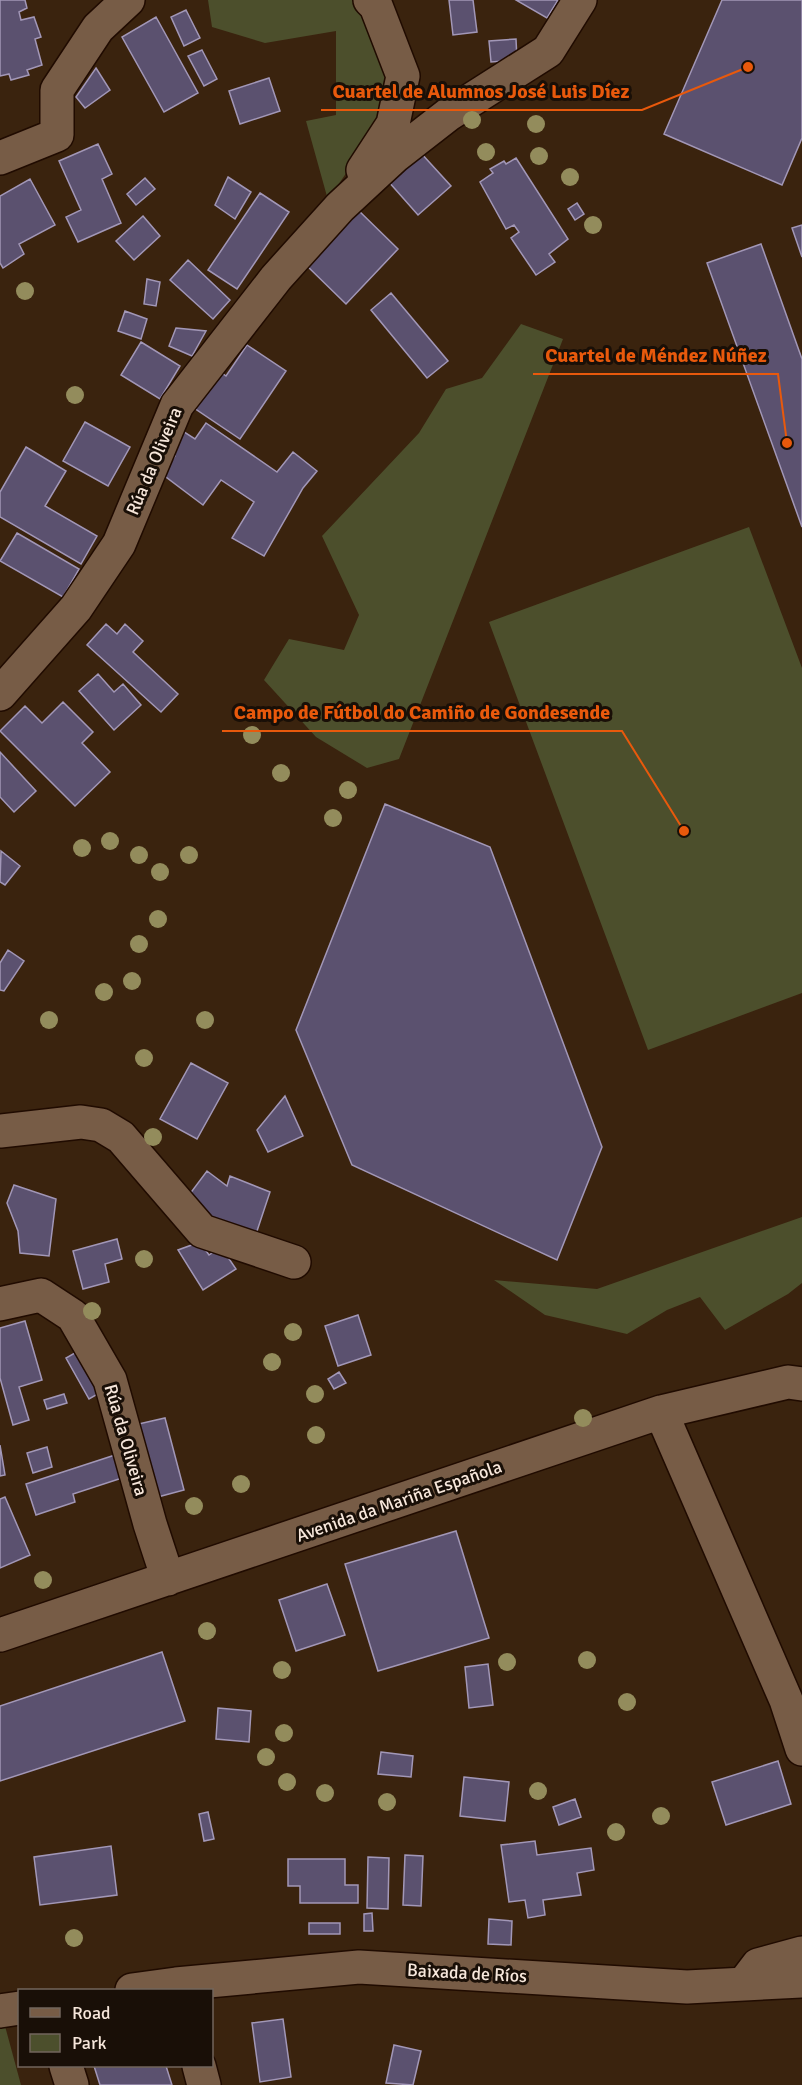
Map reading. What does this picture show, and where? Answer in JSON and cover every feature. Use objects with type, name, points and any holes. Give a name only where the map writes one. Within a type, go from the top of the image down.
[{"type":"street","points":[[0,158],[57,135],[57,90],[98,28],[128,0]]},
{"type":"street","name":"Rúa da Oliveira","points":[[340,207],[393,124],[403,76],[376,6],[369,0]]},
{"type":"street","name":"Rúa da Oliveira","points":[[0,694],[76,608],[118,544],[177,405],[276,278],[340,207],[395,156],[449,114],[548,51],[580,0]]},
{"type":"street","points":[[0,1131],[81,1122],[101,1125],[121,1137],[202,1231],[294,1262]]},
{"type":"street","name":"Rúa da Oliveira","points":[[0,1304],[41,1295],[73,1316],[110,1380],[150,1524],[168,1579]]},
{"type":"street","name":"Avenida da Mariña Española","points":[[0,1635],[661,1412],[788,1382],[802,1384]]},
{"type":"street","points":[[661,1412],[786,1700],[802,1749]]},
{"type":"street","points":[[745,1983],[758,1965],[802,1953]]},
{"type":"street","name":"Baixada de Ríos","points":[[147,1989],[359,1967],[687,1987],[802,1981]]},
{"type":"street","points":[[0,2011],[18,2008]]},
{"type":"street","points":[[66,2067],[72,2085]]},
{"type":"street","points":[[199,2067],[204,2085]]},
{"type":"green space","points":[[208,0],[355,0],[393,78],[384,117],[328,200],[306,121],[336,115],[336,31],[265,43],[212,27]]},
{"type":"green space","points":[[521,324],[563,339],[399,759],[367,768],[316,737],[264,680],[289,639],[344,650],[359,615],[322,536],[419,433],[446,389],[482,378]]},
{"type":"green space","points":[[749,527],[802,668],[802,993],[648,1050],[489,622]]},
{"type":"green space","points":[[802,1217],[802,1283],[788,1294],[725,1330],[700,1297],[667,1310],[627,1334],[545,1315],[494,1280],[597,1289]]},
{"type":"green space","points":[[5,2026],[21,2085],[0,2085],[0,2027]]},
{"type":"building","points":[[0,0],[25,0],[27,8],[19,12],[21,20],[34,17],[41,37],[35,39],[42,65],[27,70],[29,75],[11,80],[9,74],[0,76]]},
{"type":"building","points":[[449,0],[473,0],[477,32],[453,35]]},
{"type":"building","points":[[516,0],[558,0],[547,18]]},
{"type":"building","points":[[722,0],[802,0],[802,138],[782,185],[664,134]]},
{"type":"building","points":[[186,10],[200,38],[184,46],[171,17]]},
{"type":"building","points":[[156,17],[198,93],[164,112],[122,37]]},
{"type":"building","points":[[516,39],[517,60],[491,62],[489,41]]},
{"type":"building","points":[[202,50],[217,79],[204,86],[188,56]]},
{"type":"building","points":[[96,68],[110,90],[85,108],[76,97]]},
{"type":"building","points":[[269,78],[280,111],[240,124],[229,91]]},
{"type":"building","points":[[98,144],[112,174],[102,179],[121,223],[78,242],[66,217],[81,210],[59,161]]},
{"type":"building","points":[[420,152],[451,186],[418,215],[388,181]]},
{"type":"building","points":[[516,158],[568,239],[549,254],[555,262],[536,275],[511,238],[519,232],[514,225],[506,229],[480,182],[493,173],[490,169],[504,161],[506,164]]},
{"type":"building","points":[[228,177],[251,192],[235,219],[215,205]]},
{"type":"building","points":[[145,178],[155,189],[136,205],[127,194]]},
{"type":"building","points":[[30,179],[55,225],[19,244],[24,254],[3,268],[0,263],[0,196]]},
{"type":"building","points":[[260,193],[289,212],[237,289],[208,270]]},
{"type":"building","points":[[577,203],[584,214],[575,220],[568,209]]},
{"type":"building","points":[[356,208],[398,249],[346,304],[304,263]]},
{"type":"building","points":[[143,216],[160,236],[134,260],[116,241]]},
{"type":"building","points":[[802,225],[802,257],[792,228]]},
{"type":"building","points":[[761,244],[802,359],[802,527],[707,263]]},
{"type":"building","points":[[188,260],[230,300],[213,319],[170,280]]},
{"type":"building","points":[[147,279],[160,282],[156,306],[144,304]]},
{"type":"building","points":[[391,293],[448,361],[427,378],[371,310]]},
{"type":"building","points":[[125,311],[147,319],[141,339],[118,331]]},
{"type":"building","points":[[176,328],[206,331],[192,356],[169,346]]},
{"type":"building","points":[[141,342],[180,366],[160,399],[121,375]]},
{"type":"building","points":[[247,345],[286,371],[240,439],[194,408],[219,371],[226,376]]},
{"type":"building","points":[[85,422],[130,447],[108,486],[63,461]]},
{"type":"building","points":[[206,423],[277,472],[293,452],[317,471],[303,488],[264,556],[232,538],[254,502],[221,480],[203,505],[162,474],[175,456],[165,449],[178,428],[195,439]]},
{"type":"building","points":[[26,447],[66,471],[45,506],[97,536],[81,564],[0,517],[0,492]]},
{"type":"building","points":[[17,533],[79,569],[63,597],[0,561]]},
{"type":"building","points":[[106,624],[117,634],[125,624],[143,641],[133,652],[178,694],[161,712],[87,645]]},
{"type":"building","points":[[98,674],[114,692],[123,684],[141,705],[114,730],[79,691]]},
{"type":"building","points":[[63,702],[93,732],[82,743],[110,772],[75,806],[0,731],[25,706],[42,723]]},
{"type":"building","points":[[0,752],[36,791],[14,812],[0,797]]},
{"type":"building","points":[[385,804],[490,847],[602,1147],[557,1260],[352,1165],[296,1030]]},
{"type":"building","points":[[1,851],[20,866],[5,885],[0,882]]},
{"type":"building","points":[[8,950],[24,961],[4,991],[0,990],[0,963]]},
{"type":"building","points":[[191,1063],[228,1083],[197,1139],[160,1119]]},
{"type":"building","points":[[285,1096],[303,1136],[268,1152],[257,1130]]},
{"type":"building","points":[[207,1171],[227,1186],[230,1176],[270,1192],[256,1234],[215,1221],[186,1199]]},
{"type":"building","points":[[14,1185],[56,1199],[49,1256],[20,1253],[18,1231],[7,1203]]},
{"type":"building","points":[[117,1239],[122,1259],[105,1264],[109,1282],[83,1289],[73,1251]]},
{"type":"building","points":[[200,1242],[209,1255],[221,1247],[236,1269],[203,1290],[178,1250]]},
{"type":"building","points":[[358,1315],[371,1355],[338,1366],[325,1326]]},
{"type":"building","points":[[25,1321],[42,1380],[19,1387],[29,1420],[13,1425],[0,1378],[0,1328]]},
{"type":"building","points":[[80,1350],[103,1391],[89,1399],[66,1358]]},
{"type":"building","points":[[339,1372],[346,1383],[334,1389],[328,1379]]},
{"type":"building","points":[[64,1394],[67,1403],[47,1409],[44,1400]]},
{"type":"building","points":[[165,1418],[184,1490],[154,1498],[134,1425]]},
{"type":"building","points":[[0,1445],[5,1475],[0,1476]]},
{"type":"building","points":[[47,1447],[52,1467],[33,1473],[27,1453]]},
{"type":"building","points":[[115,1455],[122,1478],[73,1494],[75,1502],[36,1515],[26,1484]]},
{"type":"building","points":[[5,1497],[30,1555],[0,1568],[0,1499]]},
{"type":"building","points":[[456,1531],[489,1638],[378,1671],[345,1564]]},
{"type":"building","points":[[327,1584],[345,1635],[296,1651],[279,1600]]},
{"type":"building","points":[[162,1652],[185,1721],[0,1781],[0,1706]]},
{"type":"building","points":[[488,1664],[493,1705],[469,1708],[465,1667]]},
{"type":"building","points":[[218,1708],[251,1711],[249,1742],[216,1739]]},
{"type":"building","points":[[381,1752],[413,1756],[411,1777],[378,1774]]},
{"type":"building","points":[[778,1761],[791,1804],[726,1825],[712,1782]]},
{"type":"building","points":[[464,1777],[509,1782],[505,1821],[460,1816]]},
{"type":"building","points":[[575,1799],[581,1817],[559,1825],[553,1807]]},
{"type":"building","points":[[208,1812],[214,1839],[204,1841],[199,1814]]},
{"type":"building","points":[[535,1841],[537,1855],[591,1848],[594,1870],[577,1873],[581,1895],[543,1900],[545,1915],[528,1918],[525,1900],[509,1902],[501,1845]]},
{"type":"building","points":[[111,1846],[117,1895],[40,1905],[34,1857]]},
{"type":"building","points":[[405,1855],[423,1856],[421,1906],[403,1905]]},
{"type":"building","points":[[368,1857],[389,1858],[388,1909],[367,1908]]},
{"type":"building","points":[[288,1859],[345,1859],[345,1885],[358,1885],[358,1903],[300,1903],[300,1886],[288,1886]]},
{"type":"building","points":[[372,1913],[373,1931],[364,1931],[364,1914]]},
{"type":"building","points":[[489,1919],[512,1921],[511,1945],[488,1944]]},
{"type":"building","points":[[309,1923],[340,1923],[340,1934],[309,1934]]},
{"type":"building","points":[[283,2019],[291,2077],[260,2082],[252,2023]]},
{"type":"building","points":[[394,2045],[421,2051],[413,2085],[386,2083]]},
{"type":"building","points":[[94,2067],[166,2067],[172,2085],[100,2085]]},
{"type":"place","name":"Cuartel de Alumnos José Luis Díez","points":[[748,67]]},
{"type":"place","name":"Cuartel de Méndez Núñez","points":[[787,443]]},
{"type":"place","name":"Campo de Fútbol do Camiño de Gondesende","points":[[684,831]]}]
